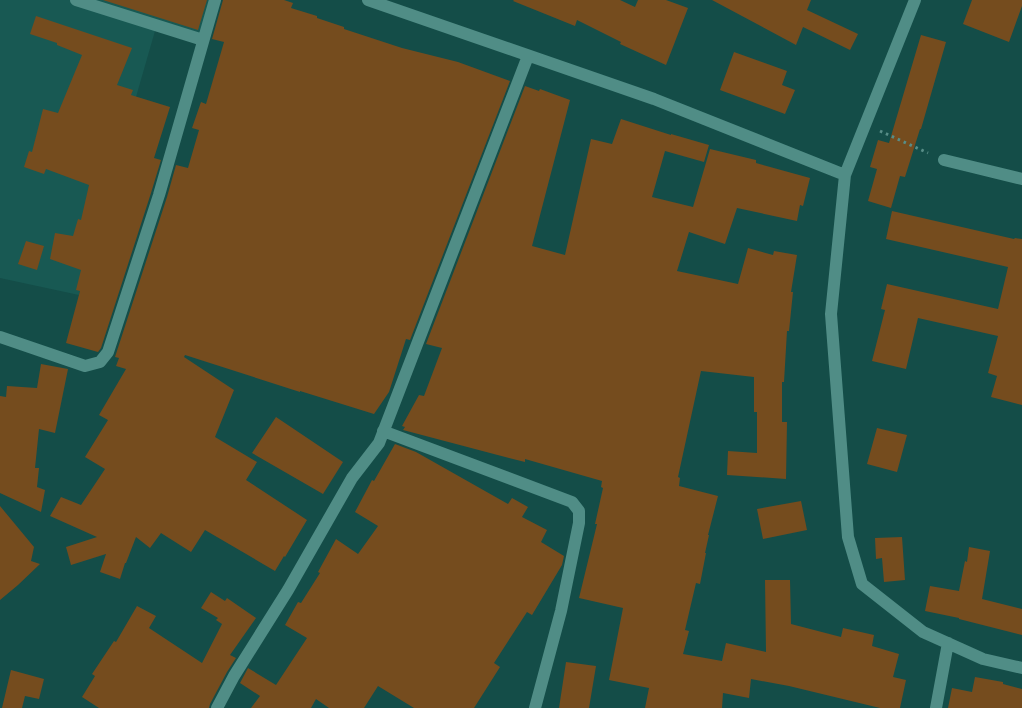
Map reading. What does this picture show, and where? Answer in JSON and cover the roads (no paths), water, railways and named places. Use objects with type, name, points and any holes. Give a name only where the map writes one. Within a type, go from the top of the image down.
[{"type":"street","points":[[76,0],[203,40]]},
{"type":"street","points":[[0,337],[85,366],[100,362],[108,352],[159,194],[215,0]]},
{"type":"street","points":[[368,0],[654,99],[845,175]]},
{"type":"street","points":[[915,0],[845,175],[831,314],[848,537],[862,584],[923,632],[983,659],[1022,668]]},
{"type":"street","points":[[217,708],[234,676],[288,590],[352,478],[379,443],[528,56]]},
{"type":"street","points":[[944,160],[1022,179]]},
{"type":"street","points":[[383,431],[572,502],[578,511],[579,523],[561,611],[535,708]]},
{"type":"street","points":[[936,708],[948,643]]}]
